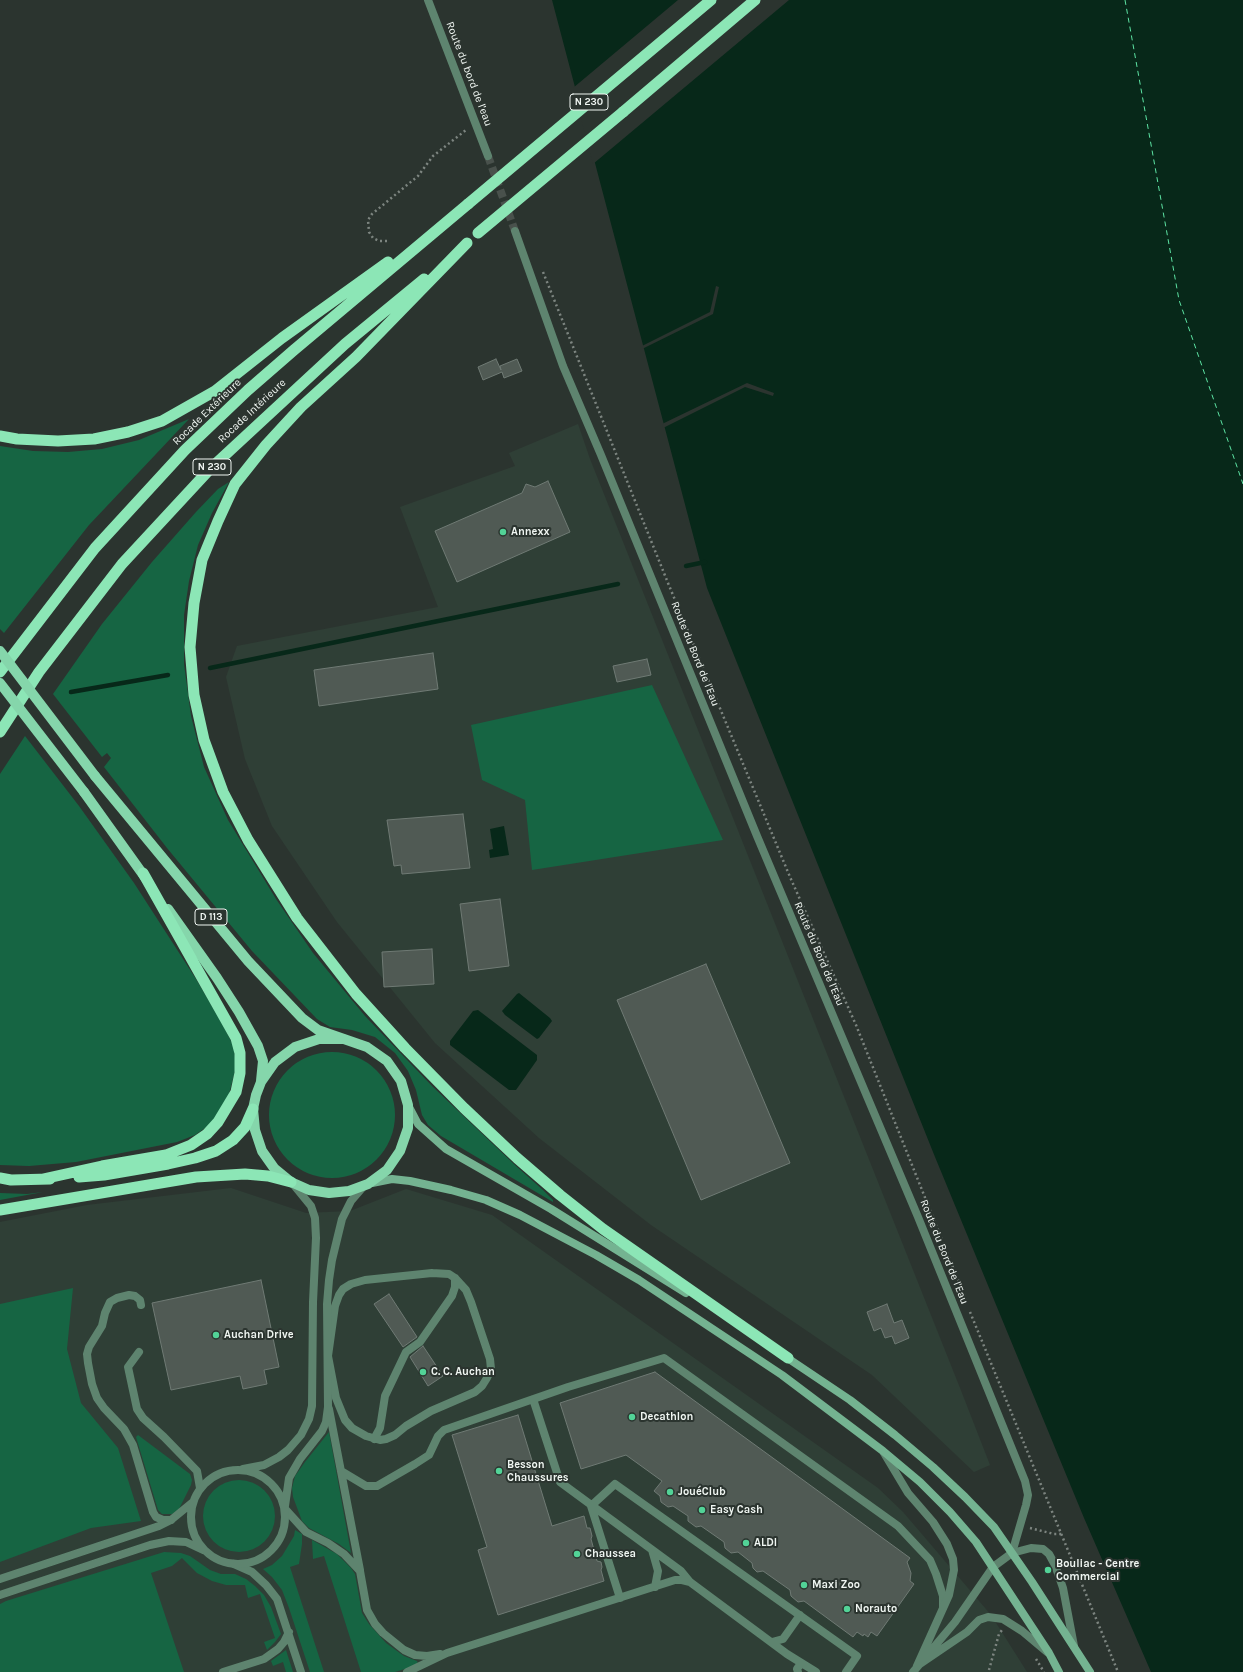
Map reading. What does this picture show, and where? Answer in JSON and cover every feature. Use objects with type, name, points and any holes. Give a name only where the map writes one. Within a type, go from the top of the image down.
[{"type":"highway","name":"Rocade Extérieure","points":[[0,672],[95,548],[185,450],[248,390],[455,214],[711,0]]},
{"type":"highway","name":"Rocade Intérieure","points":[[0,731],[39,672],[122,564],[210,469],[345,344],[755,0]]},
{"type":"highway","points":[[0,436],[17,439],[58,441],[94,439],[128,432],[162,421],[215,391],[241,372],[282,338],[455,214]]},
{"type":"highway","points":[[467,243],[356,357],[301,407],[266,445],[235,484],[202,560],[194,603],[190,647],[194,695],[204,740],[226,798],[248,840],[297,918],[356,994],[405,1048],[464,1108],[560,1195],[603,1229],[788,1358]]},
{"type":"highway","points":[[43,1179],[166,1154],[191,1145],[207,1134],[218,1122],[236,1092],[240,1072],[240,1053],[236,1038],[143,873]]},
{"type":"highway","points":[[0,1178],[11,1180],[104,1175],[195,1158],[216,1150],[233,1140],[245,1127],[253,1109]]},
{"type":"highway","points":[[0,1210],[196,1177],[246,1174],[268,1176],[291,1182]]},
{"type":"main road","name":"D 113","points":[[0,652],[95,776],[248,961],[302,1018],[318,1030],[344,1039]]},
{"type":"main road","name":"D 113","points":[[0,683],[84,792],[217,978],[239,1012],[261,1053],[263,1060],[261,1082]]},
{"type":"main road","points":[[1059,1672],[1049,1653],[976,1542],[950,1512],[920,1482],[882,1451],[782,1375],[639,1280],[544,1227],[486,1200],[452,1190],[410,1181],[392,1179],[366,1185],[349,1191],[329,1193],[309,1190],[291,1182],[274,1168],[262,1151],[255,1130],[253,1109],[256,1095],[261,1082],[275,1062],[295,1047],[319,1039],[344,1039],[367,1047],[387,1061],[401,1082],[408,1105],[418,1124],[446,1149],[600,1238],[788,1358],[850,1400],[896,1434],[933,1467],[994,1527],[1090,1672]]},
{"type":"main road","points":[[366,1185],[386,1170],[400,1150],[408,1128],[408,1105]]},
{"type":"street","name":"Route du bord de l'eau","points":[[428,0],[477,124],[488,156]]},
{"type":"street","name":"Route du Bord de l'Eau","points":[[516,231],[563,366],[766,857],[918,1217],[1025,1481],[1028,1494],[1012,1553]]},
{"type":"street","points":[[0,1578],[145,1532],[172,1520],[192,1502],[200,1488],[212,1477],[227,1471],[264,1465],[288,1450],[301,1435],[309,1419],[312,1406],[313,1302],[316,1260],[315,1218],[311,1206],[305,1197],[291,1182]]},
{"type":"street","points":[[234,1564],[248,1564],[261,1558],[273,1550],[281,1538],[285,1525],[285,1508],[289,1478],[300,1459],[322,1431],[326,1422],[328,1407],[327,1304],[332,1260],[342,1219],[351,1200],[366,1185]]},
{"type":"street","points":[[432,1273],[449,1274],[466,1290],[490,1359],[490,1369],[482,1386],[475,1392],[431,1411],[406,1426],[395,1436],[386,1439],[374,1439],[356,1430],[344,1420],[336,1398],[328,1356],[335,1306],[343,1288],[365,1280],[432,1273]]},
{"type":"street","points":[[374,1439],[380,1428],[385,1396],[406,1352],[420,1342],[452,1296],[455,1278]]},
{"type":"street","points":[[141,1305],[140,1300],[136,1296],[129,1295],[117,1298],[110,1302],[105,1313],[102,1326],[89,1347],[87,1354],[88,1362],[92,1384],[97,1398],[104,1408],[124,1429],[133,1445],[153,1512],[156,1517],[163,1520],[172,1520]]},
{"type":"street","points":[[139,1352],[128,1367],[137,1410],[143,1418],[197,1470],[200,1488]]},
{"type":"street","points":[[341,1471],[361,1484],[371,1487],[386,1481],[429,1454],[438,1436],[444,1430],[568,1387],[664,1358],[898,1526],[930,1560],[943,1596],[944,1608]]},
{"type":"street","points":[[533,1399],[560,1482],[681,1571],[690,1582],[801,1663],[816,1672]]},
{"type":"street","points":[[328,1407],[367,1610],[375,1624],[383,1633],[404,1650],[415,1655],[427,1656],[447,1653],[675,1580],[690,1582]]},
{"type":"street","points":[[882,1451],[908,1493],[933,1522],[947,1544],[953,1559],[953,1580],[944,1608],[915,1669]]},
{"type":"street","points":[[243,1469],[258,1474],[271,1483],[281,1495],[285,1508],[306,1532],[328,1543],[344,1554],[360,1571]]},
{"type":"street","points":[[591,1506],[615,1484],[857,1656],[846,1672]]},
{"type":"street","points":[[192,1502],[190,1515],[192,1529],[197,1541],[205,1552]]},
{"type":"street","points":[[591,1506],[620,1598]]},
{"type":"street","points":[[0,1595],[13,1589],[156,1543],[169,1541],[186,1542],[218,1560],[234,1564],[252,1572],[266,1585],[277,1599],[301,1672]]},
{"type":"street","points":[[915,1669],[954,1622],[993,1567],[1012,1553],[1031,1548],[1043,1549],[1049,1554],[1055,1565],[1063,1588],[1074,1646]]},
{"type":"street","points":[[652,1550],[658,1571],[655,1587]]},
{"type":"street","points":[[772,1642],[783,1639],[800,1615]]},
{"type":"street","points":[[915,1669],[967,1632],[979,1620],[988,1617],[1003,1620],[1022,1631],[1049,1653]]},
{"type":"street","points":[[223,1672],[264,1659],[284,1642],[289,1632]]},
{"type":"street","points":[[412,1671],[447,1653]]},
{"type":"street","points":[[798,1672],[797,1669],[801,1663]]},
{"type":"path","points":[[387,241],[379,241],[373,238],[369,232],[368,220],[372,214],[418,176],[433,156],[464,131],[477,124]]},
{"type":"path","points":[[542,269],[668,583],[790,877],[856,1025],[967,1304]]},
{"type":"path","points":[[970,1311],[1118,1672]]},
{"type":"path","points":[[1020,1525],[1038,1531],[1062,1534]]},
{"type":"path","points":[[989,1670],[999,1634],[1004,1628]]},
{"type":"shaded area","points":[[552,0],[1243,0],[1243,1672],[1151,1672],[1084,1518],[935,1157],[707,588]]},
{"type":"shaded area","points":[[578,424],[590,459],[990,1465],[974,1472],[872,1375],[651,1225],[539,1138],[435,1043],[337,922],[272,826],[245,759],[226,677],[237,646],[438,607],[400,507],[515,466],[509,453]]},
{"type":"shaded area","points":[[504,826],[509,855],[490,858],[489,850],[493,849],[490,829]]},
{"type":"shaded area","points":[[519,993],[552,1021],[537,1039],[505,1015],[502,1011]]},
{"type":"shaded area","points":[[478,1010],[537,1055],[537,1060],[516,1090],[509,1090],[450,1045],[450,1041],[473,1011]]},
{"type":"shaded area","points":[[231,1188],[306,1213],[350,1211],[406,1189],[492,1215],[878,1488],[903,1512],[991,1615],[1027,1672],[0,1672],[0,1222],[87,1205]]},
{"type":"green space","points":[[189,419],[89,525],[4,633],[0,629],[0,446],[33,451],[68,452],[102,449],[139,440]]},
{"type":"green space","points":[[229,482],[212,513],[198,545],[189,581],[184,615],[184,664],[191,716],[204,767],[228,820],[276,899],[313,953],[365,1016],[432,1086],[543,1190],[553,1200],[553,1202],[441,1136],[428,1125],[422,1115],[416,1090],[408,1071],[395,1053],[375,1037],[352,1030],[330,1027],[317,1019],[252,951],[167,848],[104,767],[111,758],[107,753],[102,757],[53,694],[102,624],[152,562],[218,489]]},
{"type":"green space","points":[[652,685],[723,840],[532,870],[525,800],[482,780],[471,725]]},
{"type":"green space","points":[[25,736],[79,806],[134,883],[196,979],[222,1023],[234,1047],[236,1067],[229,1094],[217,1116],[208,1126],[195,1135],[177,1142],[76,1162],[29,1166],[0,1165],[0,774]]},
{"type":"green space","points":[[338,1052],[362,1059],[377,1070],[388,1085],[394,1103],[394,1127],[388,1145],[377,1160],[362,1171],[344,1177],[326,1178],[302,1171],[287,1160],[276,1145],[270,1127],[269,1109],[276,1085],[287,1070],[302,1059],[320,1053]]},
{"type":"green space","points":[[43,1192],[0,1200],[0,1193],[27,1194]]},
{"type":"green space","points":[[73,1288],[67,1349],[81,1403],[118,1448],[141,1521],[91,1528],[0,1562],[0,1304]]},
{"type":"green space","points":[[329,1432],[351,1553],[339,1544],[309,1528],[302,1521],[293,1497],[292,1488],[295,1476]]},
{"type":"green space","points":[[138,1435],[190,1474],[192,1480],[191,1485],[179,1509],[172,1514],[162,1514],[158,1510],[136,1437]]},
{"type":"green space","points":[[239,1480],[259,1486],[269,1496],[275,1516],[269,1536],[259,1546],[239,1552],[219,1546],[209,1536],[203,1516],[209,1496],[219,1486]]},
{"type":"green space","points":[[295,1530],[302,1534],[302,1544],[299,1564],[290,1567],[324,1672],[310,1672],[282,1590],[272,1577],[263,1569],[272,1565],[282,1556],[294,1536]]},
{"type":"green space","points":[[312,1540],[337,1554],[351,1568],[355,1574],[362,1613],[369,1624],[386,1643],[404,1656],[417,1661],[418,1665],[395,1672],[361,1672],[324,1556],[313,1559]]},
{"type":"green space","points":[[164,1552],[181,1553],[190,1556],[210,1570],[221,1574],[235,1574],[246,1579],[255,1586],[264,1595],[271,1607],[281,1634],[275,1642],[267,1650],[264,1642],[275,1638],[260,1594],[248,1598],[245,1585],[226,1585],[212,1581],[197,1573],[182,1558],[172,1566],[151,1573],[184,1672],[0,1672],[0,1604]]},
{"type":"green space","points":[[286,1650],[293,1672],[286,1672],[283,1662],[273,1666],[271,1661]]},
{"type":"pier","points":[[678,0],[789,0],[593,164],[573,88]]},
{"type":"pier","points":[[716,286],[719,287],[713,314],[642,349],[642,346],[710,312]]},
{"type":"pier","points":[[747,383],[774,393],[773,396],[745,387],[663,428],[662,424]]},
{"type":"building","points":[[496,359],[501,370],[500,366],[517,359],[522,371],[504,378],[502,372],[483,380],[478,367]]},
{"type":"building","name":"Annexx","points":[[548,481],[570,532],[457,582],[435,531],[522,493],[526,484],[535,487]]},
{"type":"building","points":[[433,653],[438,689],[319,706],[314,670]]},
{"type":"building","points":[[647,659],[651,675],[617,682],[613,666]]},
{"type":"building","points":[[463,814],[470,868],[402,874],[401,865],[394,866],[387,820]]},
{"type":"building","points":[[500,899],[509,966],[469,971],[460,904]]},
{"type":"building","points":[[432,949],[434,984],[384,987],[382,952]]},
{"type":"building","points":[[706,964],[790,1163],[701,1200],[617,1000]]},
{"type":"building","name":"Auchan Drive","points":[[261,1280],[279,1367],[264,1370],[267,1384],[243,1389],[240,1376],[171,1390],[152,1303]]},
{"type":"building","points":[[389,1294],[417,1337],[403,1347],[374,1304]]},
{"type":"building","points":[[887,1304],[894,1323],[902,1320],[909,1338],[895,1344],[892,1336],[885,1338],[881,1328],[874,1331],[867,1312]]},
{"type":"building","points":[[423,1346],[443,1376],[428,1386],[410,1357]]},
{"type":"building","points":[[655,1372],[910,1558],[907,1562],[911,1573],[910,1581],[914,1584],[877,1636],[871,1632],[868,1637],[864,1634],[863,1636],[857,1632],[853,1637],[804,1601],[798,1602],[791,1596],[790,1590],[763,1571],[757,1572],[753,1568],[752,1563],[738,1552],[731,1553],[725,1548],[724,1542],[701,1526],[696,1527],[688,1521],[688,1516],[673,1506],[668,1507],[661,1502],[660,1496],[654,1491],[662,1481],[626,1455],[581,1469],[560,1403]]},
{"type":"building","points":[[518,1415],[552,1526],[584,1516],[587,1528],[590,1528],[592,1536],[591,1539],[597,1561],[601,1562],[601,1570],[604,1581],[498,1615],[478,1550],[487,1547],[452,1435]]},
{"type":"waterway","points":[[686,566],[705,562]]},
{"type":"waterway","points":[[210,668],[618,584]]},
{"type":"waterway","points":[[71,692],[168,675]]},
{"type":"ferry route","points":[[1125,0],[1179,300],[1243,484]]},
{"type":"tunnel","points":[[488,156],[515,231]]},
{"type":"place","name":"Annexx","points":[[503,532]]},
{"type":"place","name":"Auchan Drive","points":[[216,1335]]},
{"type":"place","name":"C. C. Auchan","points":[[423,1372]]},
{"type":"place","name":"Decathlon","points":[[632,1417]]},
{"type":"place","name":"Besson Chaussures","points":[[499,1471]]},
{"type":"place","name":"JouéClub","points":[[670,1492]]},
{"type":"place","name":"Easy Cash","points":[[702,1510]]},
{"type":"place","name":"ALDI","points":[[746,1543]]},
{"type":"place","name":"Chaussea","points":[[577,1554]]},
{"type":"place","name":"Bouliac - Centre Commercial","points":[[1048,1570]]},
{"type":"place","name":"Maxi Zoo","points":[[804,1585]]},
{"type":"place","name":"Norauto","points":[[847,1609]]}]
